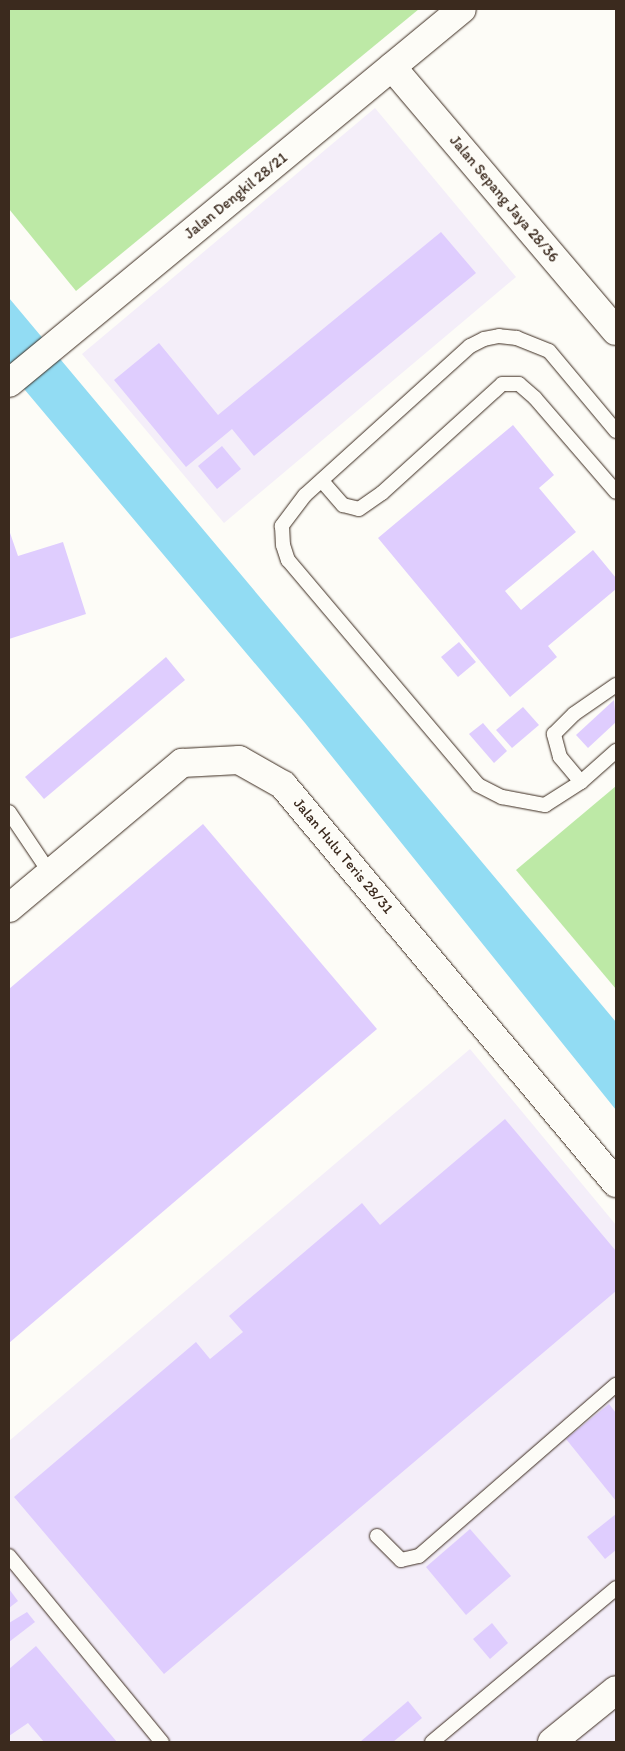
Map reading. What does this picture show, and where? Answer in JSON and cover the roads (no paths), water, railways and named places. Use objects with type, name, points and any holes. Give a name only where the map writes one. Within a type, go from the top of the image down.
[{"type":"street","name":"Jalan Dengkil 28/21","points":[[9,383],[462,9]]},
{"type":"street","name":"Jalan Sepang Jaya 28/36","points":[[392,67],[614,322]]},
{"type":"street","name":"Jalan Hulu Teris 28/31","points":[[9,908],[182,763],[239,760],[284,785],[616,1183]]},
{"type":"street","points":[[552,1742],[616,1690]]},
{"type":"lane","points":[[616,431],[549,351],[517,338],[499,336],[470,346],[305,495],[282,526],[283,545],[288,560],[478,785],[510,799],[545,805],[581,782],[616,751]]},
{"type":"lane","points":[[322,480],[343,505],[359,509],[382,493],[502,384],[520,384],[535,398],[616,492]]},
{"type":"lane","points":[[581,782],[560,757],[554,734],[574,714],[616,685]]},
{"type":"lane","points":[[9,812],[50,873]]},
{"type":"lane","points":[[377,1536],[401,1560],[419,1556],[616,1385]]},
{"type":"lane","points":[[9,1556],[162,1742]]},
{"type":"lane","points":[[432,1742],[616,1588]]},
{"type":"water","points":[[9,298],[616,1022],[616,1110],[305,723],[9,371]]}]
